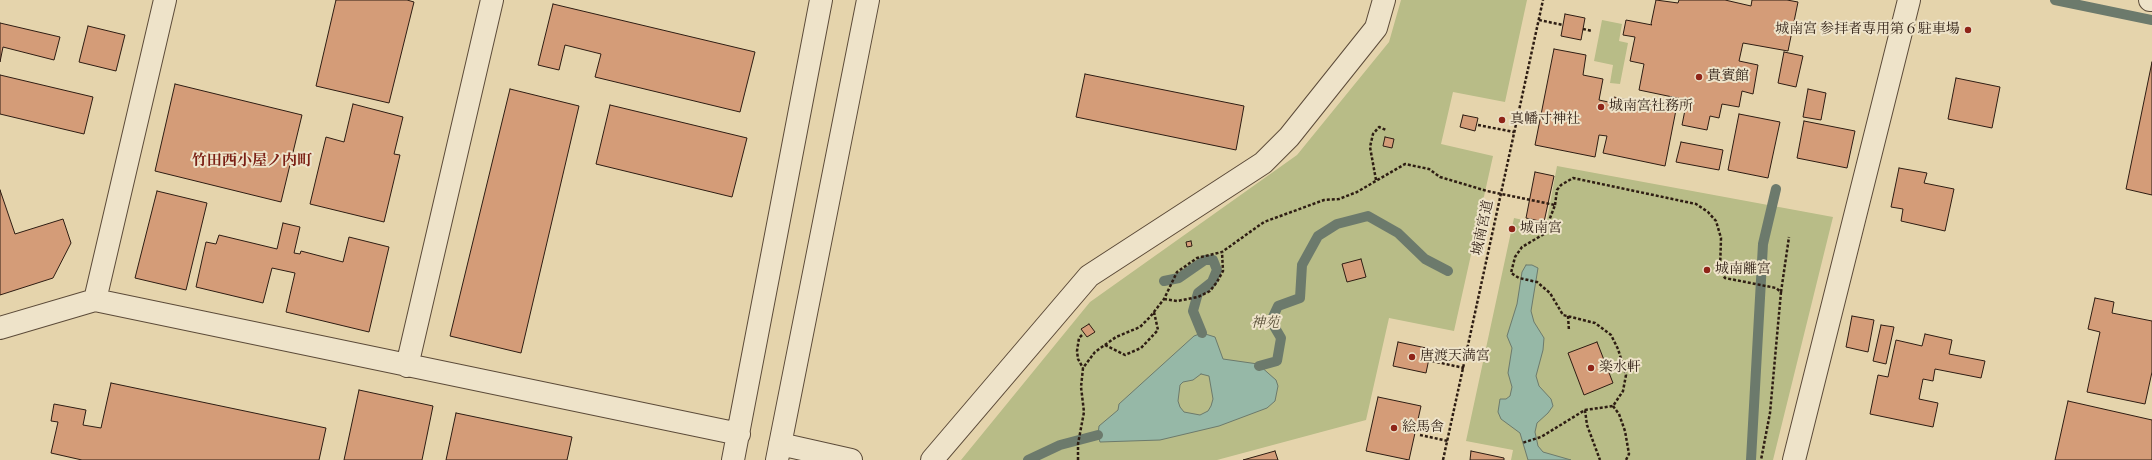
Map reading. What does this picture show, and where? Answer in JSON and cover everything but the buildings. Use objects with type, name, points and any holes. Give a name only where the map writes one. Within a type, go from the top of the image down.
[{"type":"street","points":[[96,300],[165,0]]},
{"type":"street","points":[[407,366],[492,0]]},
{"type":"street","points":[[733,460],[821,0]]},
{"type":"street","points":[[851,460],[778,452],[868,0]]},
{"type":"street","points":[[932,460],[1089,276],[1263,163],[1289,137],[1376,28],[1384,0]]},
{"type":"street","points":[[1794,460],[1909,0]]},
{"type":"street","points":[[0,328],[96,300],[739,434]]},
{"type":"path","name":"城南宮道","points":[[1443,460],[1543,0]]},
{"type":"path","points":[[1539,20],[1563,25]]},
{"type":"path","points":[[1583,29],[1592,31]]},
{"type":"path","points":[[1478,125],[1514,132]]},
{"type":"path","points":[[1376,180],[1370,147],[1373,134],[1379,127],[1386,130]]},
{"type":"path","points":[[1078,460],[1078,444],[1084,412],[1081,387],[1083,368],[1095,352],[1116,337],[1140,327],[1164,299],[1177,272],[1197,258],[1222,252],[1264,222],[1324,200],[1339,199],[1357,192],[1405,164],[1429,169],[1440,177],[1501,194],[1554,205]]},
{"type":"path","points":[[1522,443],[1541,437],[1586,410],[1613,406],[1623,391],[1626,375],[1618,349],[1611,335],[1595,323],[1563,314],[1550,293],[1537,282],[1519,278],[1511,274],[1515,257],[1522,247],[1544,234],[1554,205],[1557,190],[1560,185],[1573,178],[1696,204],[1708,212],[1716,221],[1721,238],[1720,270],[1725,278],[1776,288],[1781,292]]},
{"type":"path","points":[[1761,460],[1770,413],[1781,292],[1789,236]]},
{"type":"path","points":[[1164,299],[1177,301],[1198,298],[1210,291],[1217,282],[1222,271],[1222,252]]},
{"type":"path","points":[[1104,345],[1125,355],[1141,348],[1158,330],[1154,312]]},
{"type":"path","points":[[1568,316],[1569,331]]},
{"type":"path","points":[[1082,335],[1079,338],[1077,351],[1078,359],[1083,368]]},
{"type":"path","points":[[1432,362],[1464,368]]},
{"type":"path","points":[[1613,406],[1619,414],[1625,431],[1629,454],[1626,460]]},
{"type":"path","points":[[1586,410],[1587,425],[1600,460]]},
{"type":"path","points":[[1420,435],[1448,441]]},
{"type":"green space","name":"神苑","points":[[1401,0],[1527,0],[1505,102],[1453,92],[1441,144],[1493,156],[1454,331],[1389,318],[1366,420],[1217,460],[961,460],[1090,302],[1297,155],[1389,42]]},
{"type":"green space","points":[[1602,20],[1622,24],[1619,41],[1628,43],[1620,84],[1610,83],[1613,65],[1594,61]]},
{"type":"green space","points":[[1557,166],[1833,217],[1773,460],[1511,460],[1513,450],[1466,441],[1514,218],[1546,225]]},
{"type":"shaded area","points":[[1526,265],[1532,265],[1538,268],[1531,311],[1534,322],[1544,338],[1543,350],[1536,376],[1539,386],[1551,399],[1553,406],[1537,423],[1535,432],[1538,446],[1543,452],[1571,460],[1528,460],[1520,433],[1501,419],[1498,412],[1500,399],[1506,399],[1510,396],[1512,387],[1508,373],[1512,348],[1507,336],[1517,304],[1522,272]]},
{"type":"shaded area","points":[[1202,333],[1215,337],[1223,359],[1258,364],[1276,380],[1278,386],[1275,401],[1267,408],[1219,426],[1160,440],[1100,442],[1098,435],[1099,426],[1118,410],[1119,404],[1194,336]],"holes":[[[1201,374],[1209,376],[1213,399],[1208,411],[1200,415],[1184,412],[1178,401],[1180,385],[1183,382],[1193,380]]]},
{"type":"waterway","points":[[2055,0],[2152,20]]},
{"type":"waterway","points":[[1751,460],[1763,244],[1776,189]]},
{"type":"waterway","points":[[1259,366],[1277,361],[1281,338],[1271,321],[1278,306],[1300,298],[1302,265],[1318,236],[1337,224],[1368,216],[1398,233],[1425,259],[1448,271]]},
{"type":"waterway","points":[[1164,281],[1179,278],[1205,260],[1213,260],[1217,270],[1212,282],[1198,293],[1193,311],[1202,333]]},
{"type":"waterway","points":[[1028,460],[1060,445],[1098,435]]},
{"type":"place","name":"城南宮 参拝者専用第６駐車場","points":[[1968,30]]},
{"type":"place","name":"貴賓館","points":[[1699,77]]},
{"type":"place","name":"城南宮社務所","points":[[1601,107]]},
{"type":"place","name":"真幡寸神社","points":[[1502,120]]},
{"type":"place","name":"城南宮","points":[[1512,229]]},
{"type":"place","name":"城南離宮","points":[[1707,270]]},
{"type":"place","name":"唐渡天満宮","points":[[1412,357]]},
{"type":"place","name":"楽水軒","points":[[1591,368]]},
{"type":"place","name":"絵馬舎","points":[[1394,428]]},
{"type":"district","name":"竹田西小屋ノ内町","points":[[252,162]]}]
